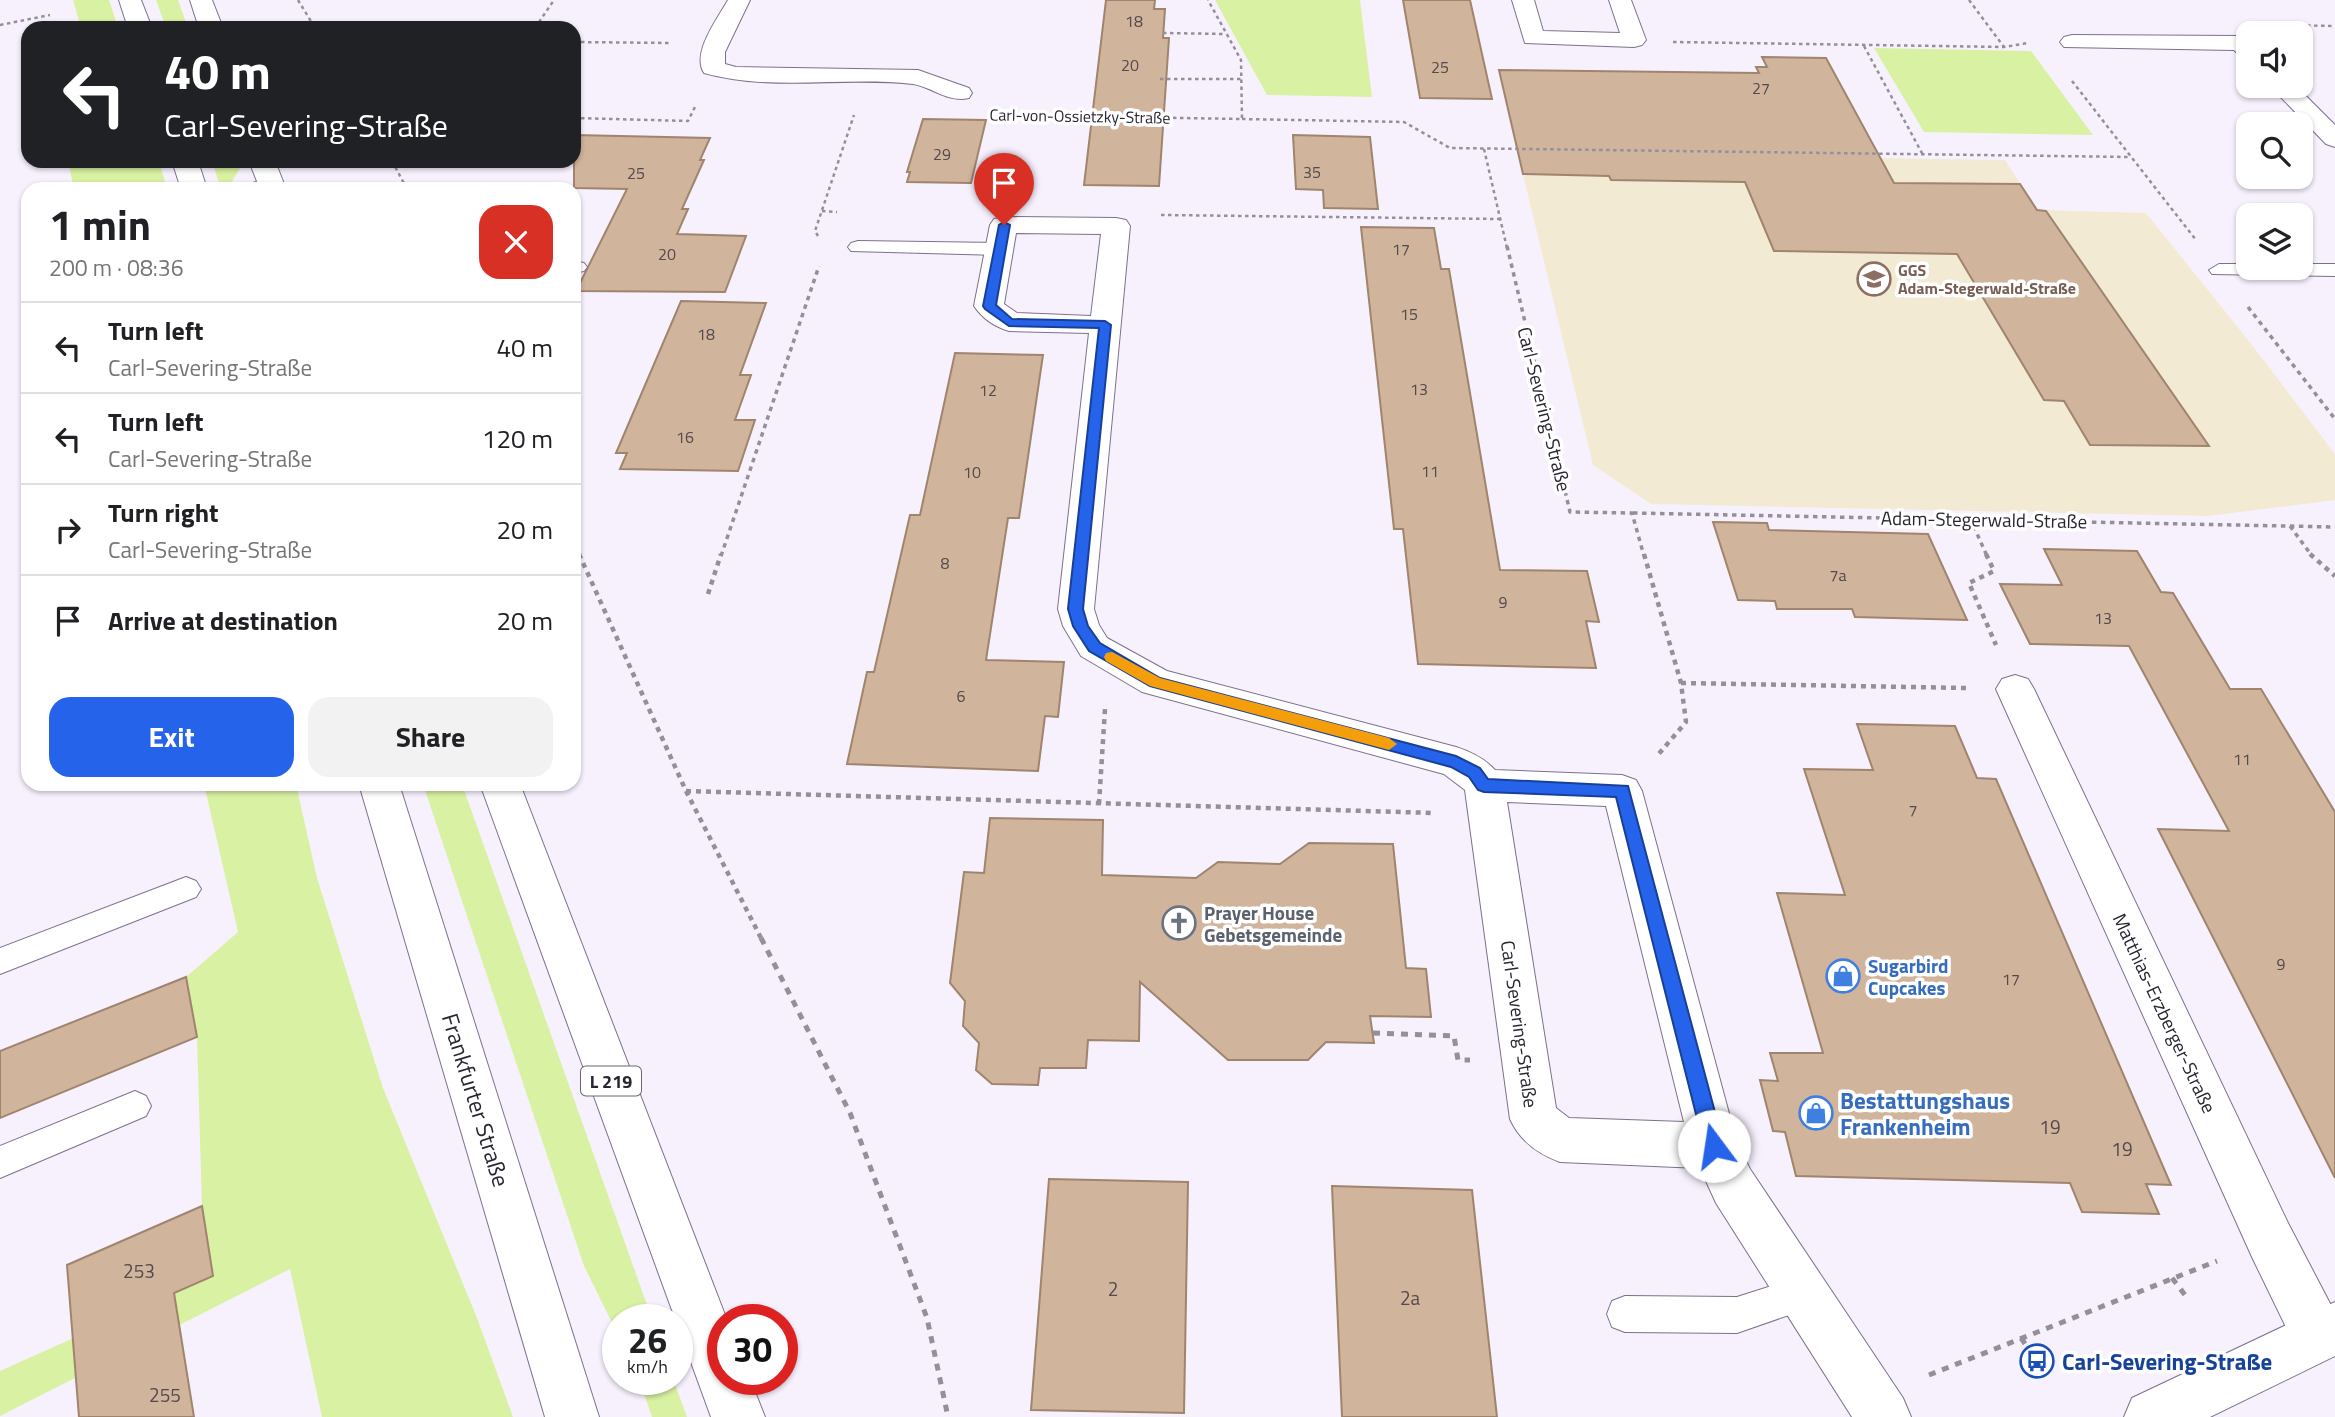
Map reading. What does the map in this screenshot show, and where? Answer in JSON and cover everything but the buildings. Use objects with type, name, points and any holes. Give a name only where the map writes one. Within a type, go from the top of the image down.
[{"type":"street","points":[[130,0],[138,21]]},
{"type":"street","points":[[201,0],[208,21]]},
{"type":"street","points":[[739,0],[717,44],[711,61],[713,68],[735,74],[918,77],[960,93]]},
{"type":"street","points":[[1523,0],[1533,38],[1634,40],[1620,0]]},
{"type":"street","points":[[2072,42],[2236,43]]},
{"type":"street","points":[[2294,98],[2335,139]]},
{"type":"street","points":[[1105,325],[1009,322],[989,306],[1004,225],[1116,226],[1076,609],[1081,626],[1094,647],[1155,682],[1456,762],[1474,773],[1486,800],[1622,790],[1714,1146],[1733,1186],[1878,1408]]},
{"type":"street","name":"Matthias-Erzberger-Straße","points":[[2015,689],[2270,1240],[2327,1331],[2151,1417]]},
{"type":"street","name":"Frankfurter Straße","points":[[381,791],[572,1417]]},
{"type":"street","name":"L 219","points":[[503,791],[707,1335]]},
{"type":"street","name":"Carl-Severing-Straße","points":[[1486,800],[1534,1119],[1560,1140],[1714,1146]]},
{"type":"street","name":"L 219","points":[[730,1395],[738,1417]]},
{"type":"lane","points":[[858,247],[1000,250]]},
{"type":"lane","points":[[2219,270],[2335,270]]},
{"type":"lane","points":[[0,961],[186,888]]},
{"type":"lane","points":[[0,1162],[135,1106]]},
{"type":"lane","points":[[1625,1314],[1737,1315],[1803,1294]]},
{"type":"path","points":[[298,0],[311,21]]},
{"type":"path","points":[[540,21],[554,0]]},
{"type":"path","points":[[1208,0],[1241,60],[1242,119],[1404,122],[1450,148],[2130,158]]},
{"type":"path","points":[[1969,0],[2004,47]]},
{"type":"path","points":[[0,25],[50,15]]},
{"type":"path","points":[[2313,26],[2335,26]]},
{"type":"path","points":[[1163,33],[1226,34]]},
{"type":"path","points":[[1634,40],[2004,47],[2041,42],[2072,42]]},
{"type":"path","points":[[581,42],[717,44]]},
{"type":"path","points":[[2041,42],[2335,419]]},
{"type":"path","points":[[1863,46],[1923,155]]},
{"type":"path","points":[[581,118],[688,121],[713,68]]},
{"type":"path","points":[[825,247],[815,231],[868,75]]},
{"type":"path","points":[[1160,79],[1241,79]]},
{"type":"path","name":"Carl-von-Ossietzky-Straße","points":[[960,93],[974,115],[1242,119]]},
{"type":"path","name":"Carl-Severing-Straße","points":[[1483,149],[1570,512],[1632,513]]},
{"type":"path","points":[[825,247],[858,247]]},
{"type":"path","points":[[708,594],[825,247]]},
{"type":"path","points":[[1622,790],[1686,722],[1681,683],[1632,513]]},
{"type":"path","name":"Adam-Stegerwald-Straße","points":[[1632,513],[2335,527]]},
{"type":"path","points":[[1681,683],[2015,689],[1969,583],[1994,571],[1970,518]]},
{"type":"path","points":[[2290,526],[2309,553],[2335,576]]},
{"type":"path","points":[[581,559],[686,791],[850,1113],[927,1318],[948,1417]]},
{"type":"path","points":[[1099,804],[1108,655]]},
{"type":"path","points":[[686,791],[1099,804],[1486,800]]},
{"type":"path","points":[[1373,1033],[1454,1036],[1458,1060],[1526,1061]]},
{"type":"path","points":[[1878,1408],[2021,1338],[2270,1240]]},
{"type":"path","points":[[2172,1278],[2185,1295]]},
{"type":"path","points":[[2021,1338],[2037,1361]]},
{"type":"shaded area","name":"GGS Adam-Stegerwald-Straße","points":[[1602,154],[2005,160],[2037,210],[2146,213],[2335,454],[2335,500],[2208,516],[1651,504],[1593,465],[1520,162],[1605,164]]},
{"type":"green space","points":[[73,0],[109,0],[116,21],[79,21]]},
{"type":"green space","points":[[156,0],[178,0],[186,21],[164,21]]},
{"type":"green space","points":[[1215,0],[1360,0],[1372,97],[1267,95]]},
{"type":"green space","points":[[1874,48],[2031,51],[2093,135],[1924,132]]},
{"type":"green space","points":[[70,168],[161,168],[165,182],[72,182]]},
{"type":"green space","points":[[214,168],[240,168],[232,182],[219,182]]},
{"type":"green space","points":[[206,791],[298,791],[317,878],[383,1088],[477,1318],[513,1417],[322,1417],[290,1269],[0,1416],[0,1371],[212,1276],[202,1206],[197,1037],[186,977],[238,932]]},
{"type":"green space","points":[[425,791],[464,791],[647,1304],[603,1304],[584,1266]]},
{"type":"green space","points":[[644,1395],[679,1395],[687,1417],[652,1417]]},
{"type":"slow traffic","points":[[1112,657],[1155,682],[1389,744]]},
{"type":"place","name":"GGS Adam-Stegerwald-Straße","points":[[1874,279]]},
{"type":"place","name":"Prayer House Gebetsgemeinde","points":[[1179,923]]},
{"type":"place","name":"Sugarbird Cupcakes","points":[[1843,976]]},
{"type":"place","name":"Bestattungshaus Frankenheim","points":[[1816,1113]]},
{"type":"place","name":"Carl-Severing-Straße","points":[[2037,1361]]},
{"type":"route","points":[[1004,225],[989,306],[1009,322],[1105,325],[1076,609],[1081,626],[1094,647],[1155,682],[1456,762],[1474,773],[1484,785],[1622,790],[1714,1146]]}]
